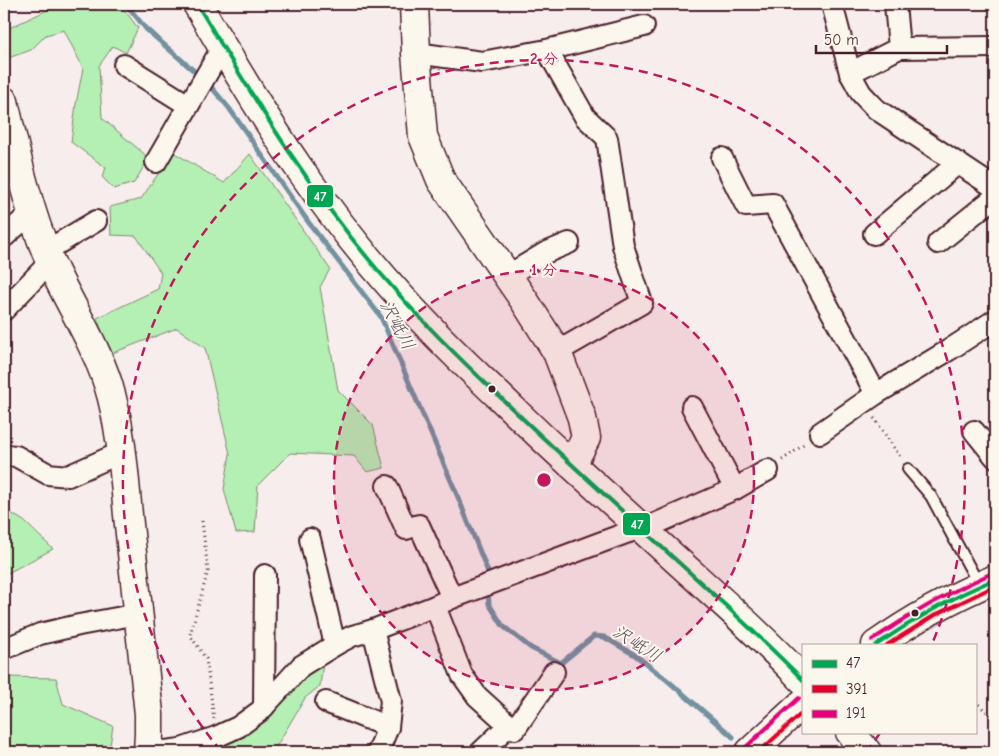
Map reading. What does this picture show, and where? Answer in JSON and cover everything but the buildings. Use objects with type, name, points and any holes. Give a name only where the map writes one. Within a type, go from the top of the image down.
[{"type":"street","points":[[197,4],[270,126],[298,167],[325,205],[392,288],[430,328],[571,464],[722,601],[802,679]]},
{"type":"street","points":[[414,4],[416,54],[423,136],[426,145],[442,180],[557,352],[582,418],[586,438],[571,464]]},
{"type":"street","points":[[832,4],[850,73],[861,93],[876,110],[995,188]]},
{"type":"street","points":[[895,4],[899,48]]},
{"type":"street","points":[[416,54],[482,62],[546,50],[644,26]]},
{"type":"street","points":[[156,162],[223,46]]},
{"type":"street","points":[[850,73],[899,48],[995,47]]},
{"type":"street","points":[[546,50],[585,117],[607,138],[623,246],[642,303],[557,352]]},
{"type":"street","points":[[124,65],[188,105]]},
{"type":"street","points":[[4,101],[7,130],[48,257],[99,360],[116,412],[122,452],[149,714],[148,752]]},
{"type":"street","points":[[722,158],[746,206],[773,204],[870,399]]},
{"type":"street","points":[[874,234],[958,163]]},
{"type":"street","points":[[938,243],[995,197]]},
{"type":"street","points":[[4,237],[32,212]]},
{"type":"street","points":[[4,310],[48,257],[96,221]]},
{"type":"street","points":[[507,276],[546,253],[569,243]]},
{"type":"street","points":[[820,433],[995,320]]},
{"type":"street","points":[[692,407],[736,488]]},
{"type":"street","points":[[974,431],[995,457]]},
{"type":"street","points":[[4,455],[16,456],[48,474],[68,476],[122,452]]},
{"type":"street","points":[[158,752],[181,749],[238,727],[260,711],[302,666],[352,636],[373,630],[626,532],[655,524],[736,488],[768,470]]},
{"type":"street","points":[[387,486],[406,529],[419,525],[444,602],[462,675],[477,696],[514,728],[554,672]]},
{"type":"street","points":[[310,539],[335,645]]},
{"type":"street","points":[[264,707],[265,575]]},
{"type":"street","points":[[877,644],[938,606],[987,582]]},
{"type":"street","points":[[4,649],[40,634],[138,614]]},
{"type":"street","points":[[373,630],[391,701],[388,727],[378,752]]},
{"type":"street","points":[[326,702],[388,727]]},
{"type":"street","points":[[753,750],[802,705]]},
{"type":"street","points":[[481,752],[510,725]]},
{"type":"street","points":[[852,734],[867,752]]},
{"type":"lane","points":[[908,469],[931,496],[987,582]]},
{"type":"path","points":[[870,399],[908,469]]},
{"type":"path","points":[[768,470],[820,433]]},
{"type":"path","points":[[202,521],[208,571],[190,635],[206,659],[216,737]]},
{"type":"path","points":[[976,702],[995,720]]},
{"type":"green space","points":[[55,4],[120,4],[138,28],[126,53],[113,46],[99,66],[102,118],[149,158],[134,183],[114,189],[102,177],[106,168],[71,142],[83,68],[64,30],[46,35],[31,50],[8,58],[5,30],[56,6]]},
{"type":"green space","points":[[173,152],[224,183],[250,154],[330,269],[320,287],[338,390],[373,425],[384,468],[367,472],[354,456],[290,453],[258,485],[255,532],[236,533],[224,489],[230,454],[205,348],[177,328],[110,354],[97,318],[158,289],[161,273],[136,236],[111,235],[110,207],[141,199]]},
{"type":"green space","points":[[4,509],[24,521],[53,549],[4,575]]},
{"type":"green space","points":[[323,663],[320,686],[305,698],[273,752],[187,752],[289,690]]},
{"type":"green space","points":[[4,677],[56,678],[63,704],[113,726],[109,752],[4,752]]},
{"type":"waterway","name":"沢岻川","points":[[126,4],[146,29],[201,77]]},
{"type":"waterway","name":"沢岻川","points":[[207,82],[229,108],[309,223],[381,317],[458,497],[488,572],[488,580]]},
{"type":"waterway","name":"沢岻川","points":[[488,591],[489,604],[503,626],[531,648],[561,663],[594,636],[604,637],[635,655],[733,737]]},
{"type":"transit line","name":"47","points":[[197,4],[242,79],[314,188],[367,257],[407,304],[458,357],[520,416],[740,619],[802,679]]},
{"type":"transit line","name":"191","points":[[872,640],[931,604],[992,573]]},
{"type":"transit line","name":"47","points":[[878,644],[934,609],[995,579]]},
{"type":"transit line","name":"391","points":[[889,644],[937,614],[995,586]]},
{"type":"transit line","name":"191","points":[[746,747],[799,698]]},
{"type":"transit line","name":"391","points":[[759,752],[802,713]]}]
